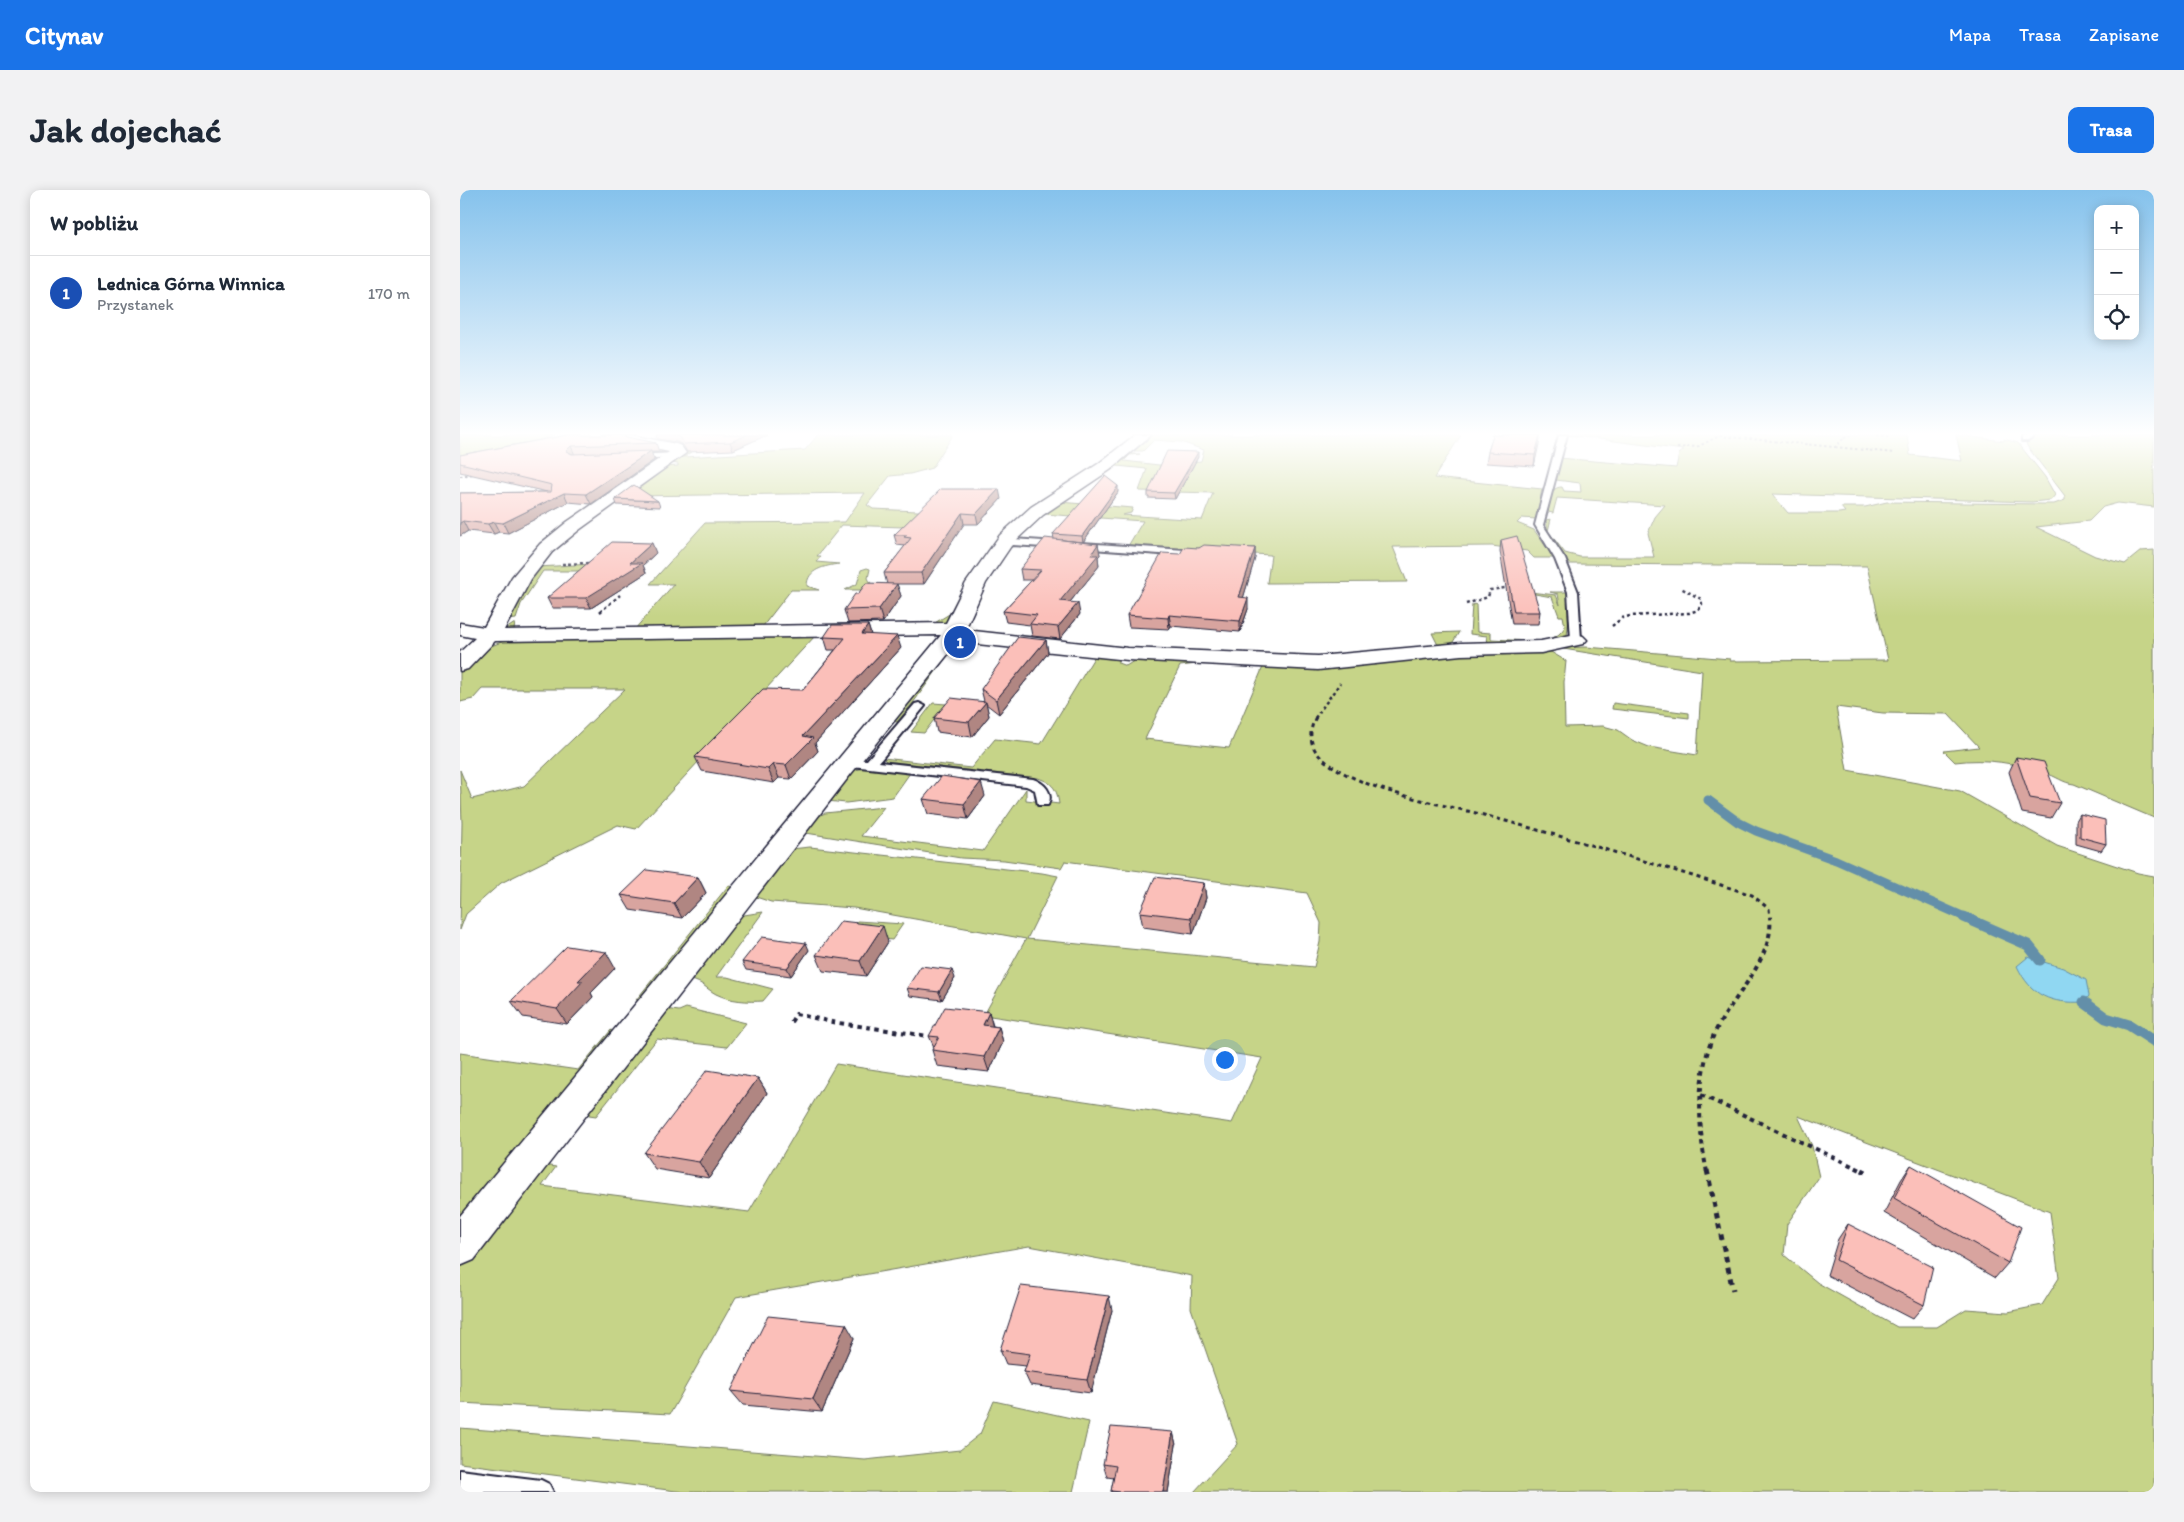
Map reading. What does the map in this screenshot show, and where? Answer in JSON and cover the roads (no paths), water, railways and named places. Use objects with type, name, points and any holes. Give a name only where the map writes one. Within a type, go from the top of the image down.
[{"type":"street","points":[[460,664],[491,634],[522,577],[546,548],[573,526],[617,496]]},
{"type":"street","points":[[460,1247],[888,728],[954,632],[976,583],[1001,545],[1026,519],[1059,496]]},
{"type":"street","points":[[460,629],[500,636],[954,632],[1128,654],[1289,662],[1343,662],[1461,648],[1541,647],[1576,640]]},
{"type":"lane","points":[[1547,496],[1539,525],[1560,559],[1573,592],[1576,640]]},
{"type":"lane","points":[[1001,545],[1013,542],[1200,554]]},
{"type":"lane","points":[[888,728],[919,706]]},
{"type":"lane","points":[[859,763],[1028,782],[1039,786],[1043,791],[1043,802]]},
{"type":"lane","points":[[460,1482],[541,1492]]},
{"type":"water","points":[[2028,957],[2063,968],[2086,980],[2089,996],[2084,1002],[2072,1002],[2043,996],[2029,985],[2017,966]]},
{"type":"waterway","points":[[1708,800],[1738,822],[1756,831],[1836,860],[1967,918]]},
{"type":"waterway","points":[[1964,917],[2028,945],[2040,960]]},
{"type":"waterway","points":[[2084,1002],[2106,1018],[2129,1025],[2154,1041]]},
{"type":"place","name":"Lednica Górna Winnica","points":[[960,642]]}]
